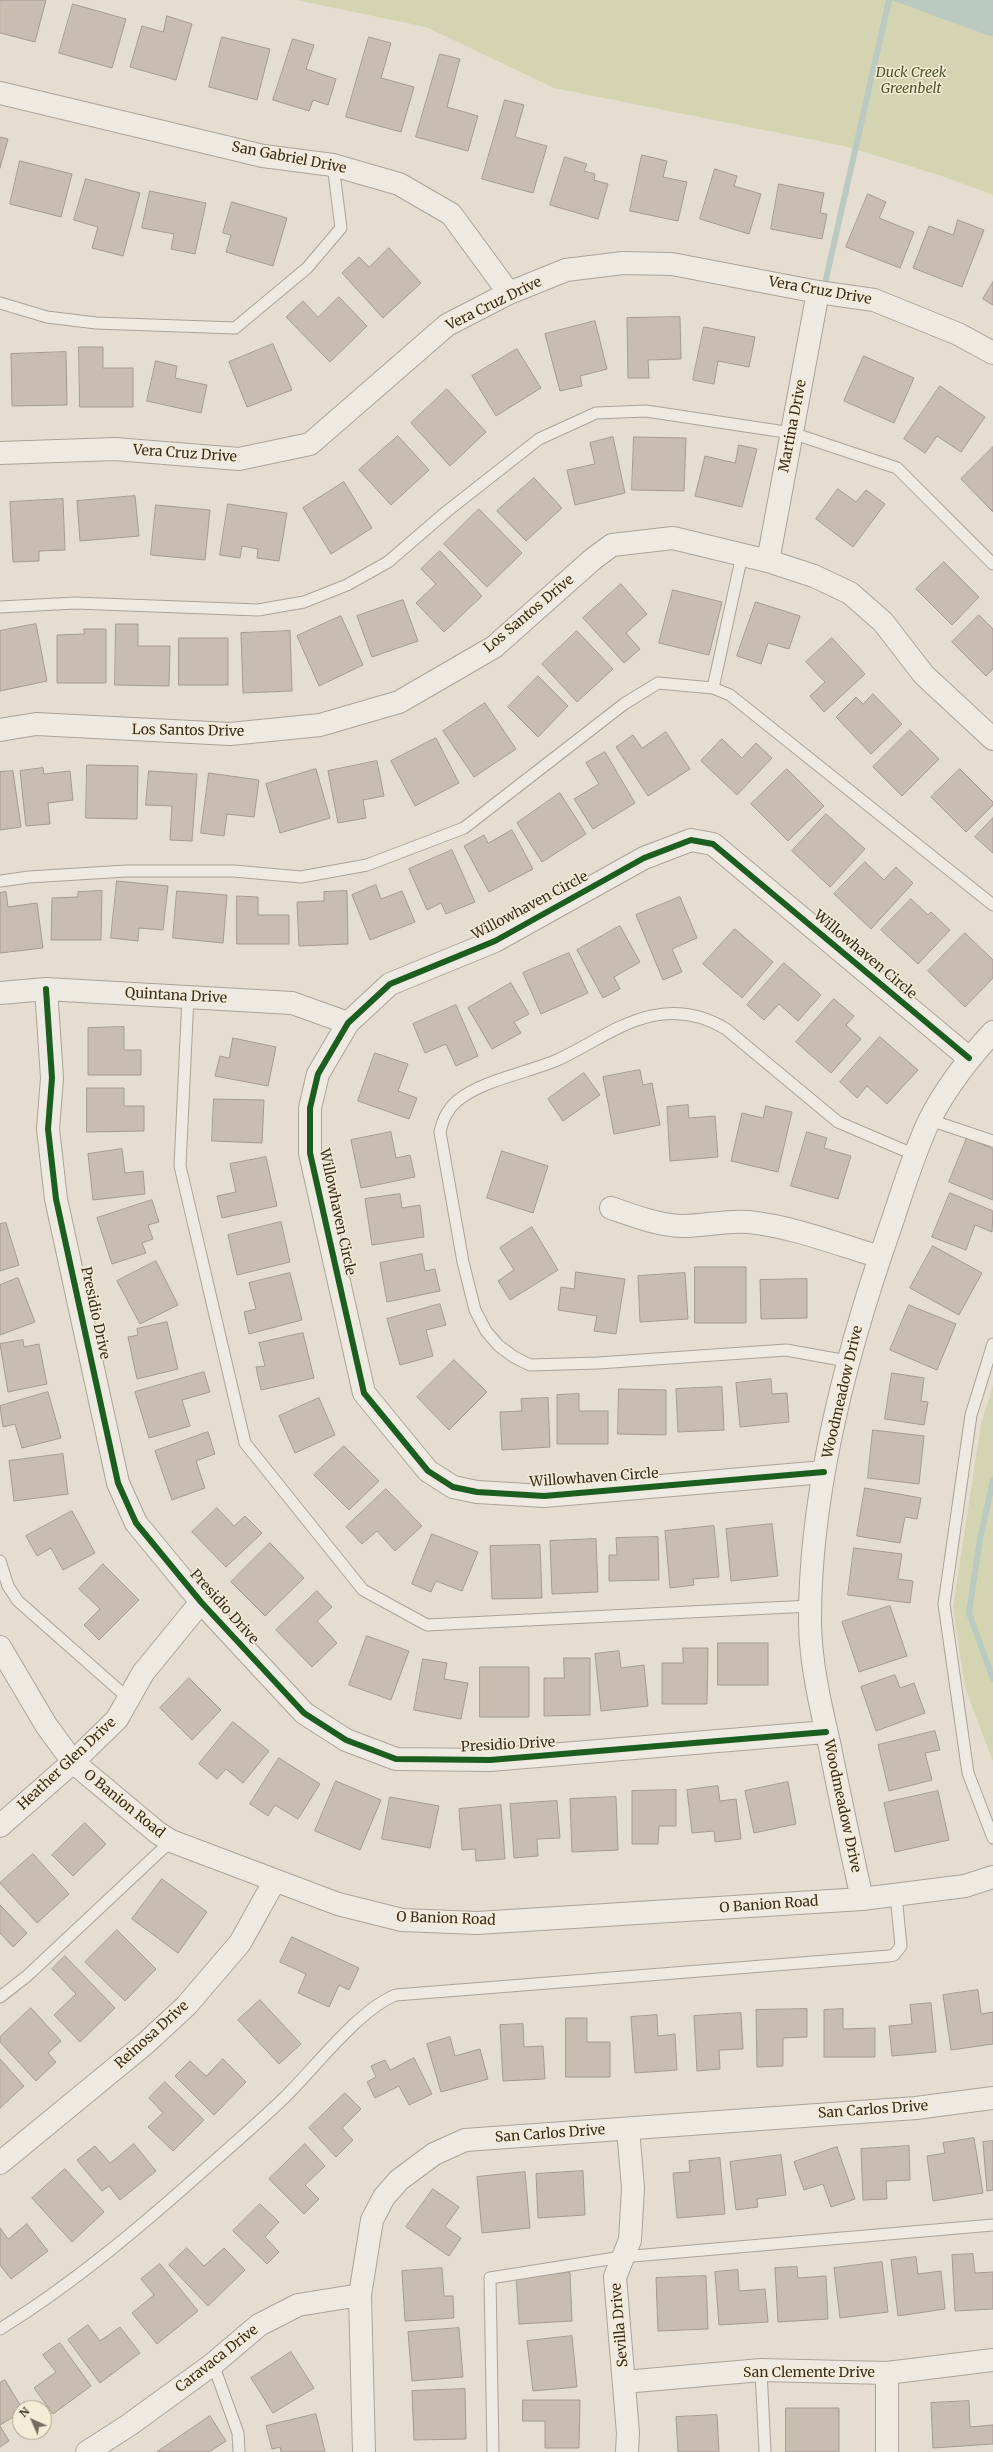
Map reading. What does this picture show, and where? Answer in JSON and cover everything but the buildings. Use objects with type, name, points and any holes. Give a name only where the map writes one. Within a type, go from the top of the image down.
[{"type":"street","name":"San Gabriel Drive","points":[[0,92],[263,156],[334,164],[399,184],[451,214],[509,293]]},
{"type":"street","name":"Vera Cruz Drive","points":[[0,453],[115,449],[239,459],[310,444],[447,325],[509,293],[566,270],[623,263],[672,264],[818,292],[874,300],[958,334],[993,353]]},
{"type":"street","name":"Martina Drive","points":[[768,561],[818,292]]},
{"type":"street","name":"Los Santos Drive","points":[[0,730],[36,724],[230,734],[320,725],[399,702],[494,647],[593,559],[612,546],[673,538],[768,561],[814,576],[850,593],[883,622],[924,675],[993,739]]},
{"type":"street","name":"Willowhaven Circle","points":[[824,1472],[544,1496],[477,1492],[459,1489],[453,1487],[428,1471],[364,1393],[310,1153],[310,1108],[318,1074],[348,1023],[390,984],[494,941],[644,858],[691,840],[713,844],[969,1058]]},
{"type":"street","name":"Quintana Drive","points":[[0,993],[46,989],[292,1002],[348,1023]]},
{"type":"street","name":"Presidio Drive","points":[[46,989],[52,1078],[48,1129],[56,1199],[118,1483],[136,1523],[201,1602],[304,1713],[346,1740],[396,1759],[490,1760],[826,1732]]},
{"type":"street","name":"Woodmeadow Drive","points":[[862,1899],[826,1732],[814,1667],[810,1626],[813,1565],[824,1472],[847,1361],[880,1257],[916,1154],[930,1120],[969,1058],[993,1032]]},
{"type":"street","points":[[611,1208],[661,1224],[681,1226],[748,1222],[768,1225],[791,1230],[880,1257]]},
{"type":"street","name":"Heather Glen Drive","points":[[0,1826],[73,1762],[117,1719],[143,1673],[201,1602]]},
{"type":"street","name":"O Banion Road","points":[[0,1647],[46,1726],[73,1762],[158,1833],[172,1841],[274,1882],[338,1904],[402,1920],[478,1923],[862,1899],[965,1886],[993,1877]]},
{"type":"street","name":"Reinosa Drive","points":[[0,2163],[146,2043],[186,2006],[240,1943],[274,1882]]},
{"type":"street","name":"San Carlos Drive","points":[[364,2452],[360,2295],[372,2220],[384,2197],[399,2180],[434,2154],[465,2140],[916,2108],[993,2098]]},
{"type":"street","name":"Sevilla Drive","points":[[627,2452],[624,2382],[615,2277],[630,2240],[634,2188],[628,2129]]},
{"type":"street","name":"Caravaca Drive","points":[[87,2452],[129,2425],[213,2364],[258,2325],[298,2305],[360,2295]]},
{"type":"street","name":"San Clemente Drive","points":[[624,2382],[762,2370],[887,2373],[993,2360]]},
{"type":"street","points":[[887,2373],[887,2452]]},
{"type":"lane","points":[[0,303],[48,317],[96,323],[235,328],[307,268],[341,228],[334,164]]},
{"type":"lane","points":[[0,607],[75,602],[258,610],[304,602],[347,585],[388,562],[446,512],[539,439],[596,413],[646,410],[792,432],[897,468],[993,564]]},
{"type":"lane","points":[[713,688],[742,554]]},
{"type":"lane","points":[[0,882],[29,877],[126,871],[234,871],[301,877],[367,865],[464,828],[624,704],[658,683],[713,688],[730,695],[993,905]]},
{"type":"lane","points":[[188,996],[180,1166],[245,1443],[363,1590],[427,1625],[811,1606]]},
{"type":"lane","points":[[847,1361],[786,1350],[598,1364],[530,1365],[514,1357],[498,1346],[486,1331],[475,1310],[462,1262],[440,1132],[444,1116],[457,1101],[473,1091],[555,1060],[619,1028],[650,1016],[672,1014],[692,1015],[710,1020],[726,1029],[838,1122],[916,1154]]},
{"type":"lane","points":[[930,1120],[993,1140]]},
{"type":"lane","points":[[993,1344],[971,1415],[944,1604],[968,1773],[993,1838]]},
{"type":"lane","points":[[0,1561],[8,1586],[18,1601],[129,1699]]},
{"type":"lane","points":[[0,1997],[27,1976],[172,1841]]},
{"type":"lane","points":[[0,2329],[94,2264],[172,2199],[283,2099],[364,2015],[386,1998],[396,1995],[486,1986],[894,1955],[901,1946],[896,1895]]},
{"type":"lane","points":[[494,2452],[490,2278],[622,2257],[993,2225]]},
{"type":"lane","points":[[213,2364],[238,2432],[239,2452]]},
{"type":"lane","points":[[762,2370],[765,2452]]},
{"type":"green space","name":"Duck Creek Greenbelt","points":[[296,0],[993,0],[993,195],[939,175],[844,146],[554,88],[426,27]]},
{"type":"green space","points":[[993,1385],[993,1762],[965,1688],[953,1607],[981,1424]]},
{"type":"shaded area","points":[[891,0],[993,0],[993,36],[987,35]]},
{"type":"waterway","points":[[826,279],[889,0]]},
{"type":"waterway","points":[[993,1480],[980,1539],[969,1613],[993,1679]]},
{"type":"cycle path","points":[[824,1472],[544,1496],[477,1492],[453,1487],[428,1471],[364,1393],[310,1153],[310,1108],[318,1074],[348,1023],[390,984],[495,941],[644,858],[691,840],[713,844],[969,1058]]},
{"type":"cycle path","points":[[46,989],[52,1078],[48,1129],[56,1199],[118,1483],[136,1523],[201,1602],[304,1713],[346,1740],[396,1759],[490,1760],[826,1732]]}]
